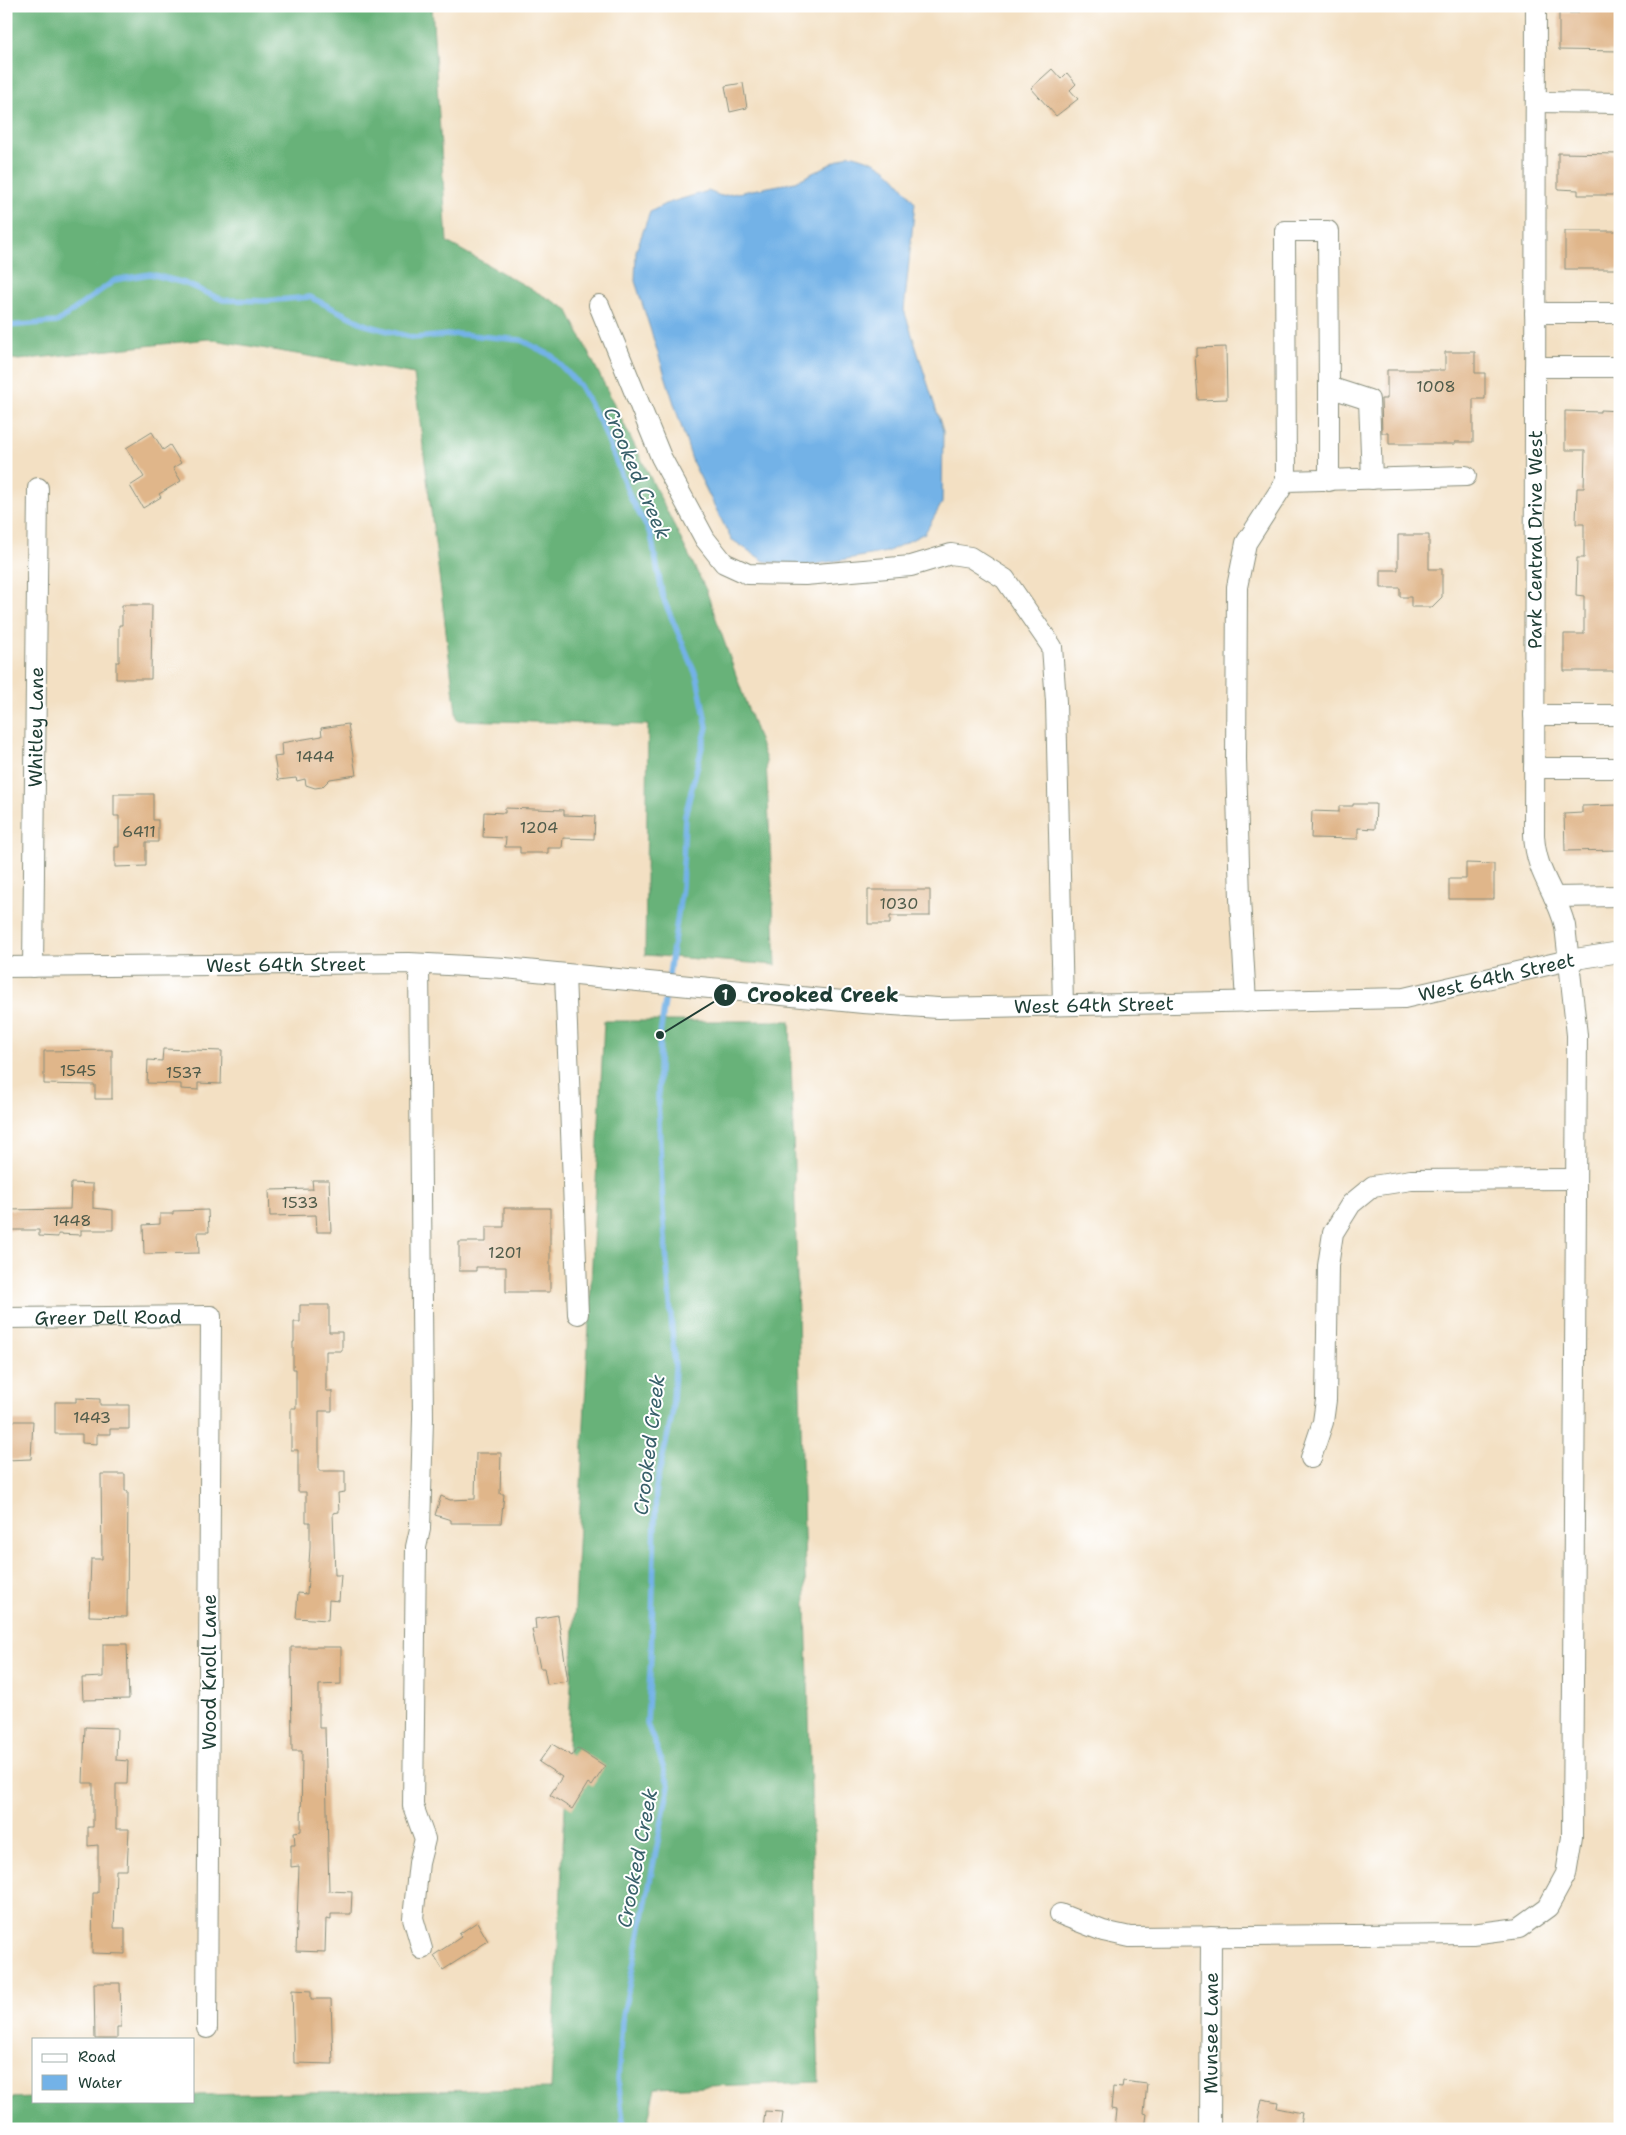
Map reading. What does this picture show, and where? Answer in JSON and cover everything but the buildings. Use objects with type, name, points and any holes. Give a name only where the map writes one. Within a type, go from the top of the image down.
[{"type":"street","name":"Park Central Drive West","points":[[1060,1914],[1103,1932],[1130,1937],[1472,1934],[1519,1928],[1548,1907],[1566,1874],[1572,1837],[1577,1034],[1565,926],[1554,897],[1544,880],[1535,849],[1536,6]]},
{"type":"street","points":[[1536,102],[1620,103]]},
{"type":"street","points":[[1246,1002],[1240,899],[1236,759],[1237,587],[1246,543],[1286,480],[1285,231],[1328,231],[1329,480]]},
{"type":"street","points":[[600,305],[661,457],[705,539],[724,563],[748,574],[805,575],[911,566],[951,554],[970,557],[1004,579],[1052,647],[1056,702],[1063,1005]]},
{"type":"street","points":[[1535,313],[1620,313]]},
{"type":"street","points":[[1535,366],[1620,366]]},
{"type":"street","points":[[1329,388],[1369,400],[1372,479]]},
{"type":"street","points":[[1286,480],[1466,476]]},
{"type":"street","name":"Whitley Lane","points":[[34,967],[38,488]]},
{"type":"street","points":[[1534,715],[1620,715]]},
{"type":"street","points":[[1534,768],[1620,768]]},
{"type":"street","points":[[1554,897],[1620,896]]},
{"type":"street","name":"West 64th Street","points":[[6,967],[419,964],[566,974],[938,1008],[1404,998],[1569,960],[1620,952]]},
{"type":"street","points":[[419,964],[423,1420],[420,1529],[416,1547],[413,1806],[425,1839],[419,1863],[413,1918],[422,1949]]},
{"type":"street","points":[[566,974],[578,1314]]},
{"type":"street","points":[[1311,1458],[1323,1422],[1326,1400],[1328,1266],[1333,1233],[1351,1204],[1373,1186],[1411,1180],[1576,1179]]},
{"type":"street","name":"Greer Dell Road","points":[[6,1318],[212,1316]]},
{"type":"street","name":"Wood Knoll Lane","points":[[207,2028],[212,1316]]},
{"type":"street","name":"Munsee Lane","points":[[1210,2129],[1211,1936]]},
{"type":"green space","points":[[6,6],[432,6],[447,242],[567,309],[706,590],[766,760],[776,965],[645,955],[648,725],[457,720],[414,374],[208,339],[19,360],[6,358]]},
{"type":"green space","points":[[604,1021],[790,1021],[819,2082],[655,2088],[646,2129],[6,2129],[6,2098],[32,2097],[32,2102],[195,2102],[195,2095],[551,2089]]},
{"type":"water","points":[[850,154],[872,161],[888,171],[901,184],[915,203],[904,310],[943,431],[942,503],[925,533],[887,552],[800,567],[764,561],[731,539],[693,463],[635,281],[636,251],[650,212],[665,204],[708,191],[721,196],[795,182]]},
{"type":"waterway","name":"Crooked Creek","points":[[6,326],[57,322],[115,280],[150,274],[184,283],[223,300],[266,301],[310,297],[366,325],[414,338],[459,334],[521,340],[552,356],[580,386],[602,426],[631,499],[651,535],[663,598],[697,677],[707,727],[685,816],[682,887],[660,1035],[658,1098],[663,1211],[675,1368],[672,1416],[656,1487],[647,1724],[669,1786],[622,2021],[618,2079],[624,2129]]},
{"type":"place","name":"Crooked Creek","points":[[660,1035]]}]
